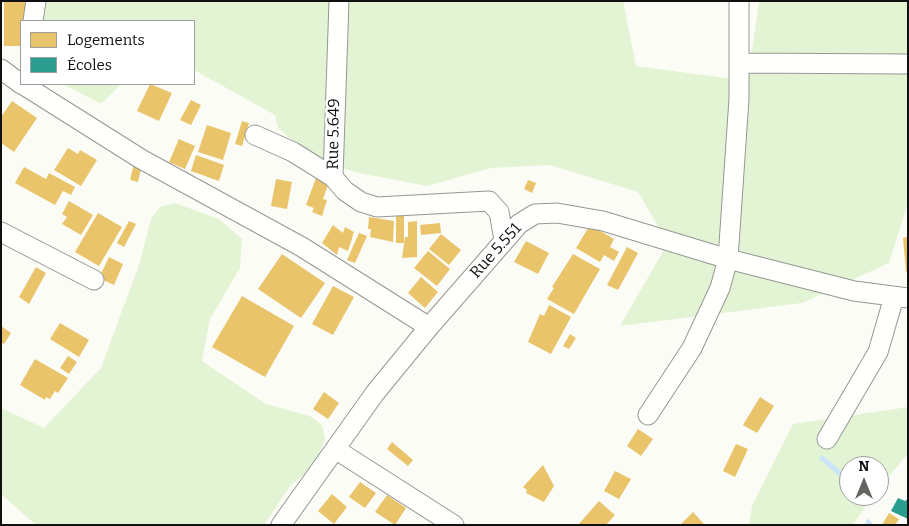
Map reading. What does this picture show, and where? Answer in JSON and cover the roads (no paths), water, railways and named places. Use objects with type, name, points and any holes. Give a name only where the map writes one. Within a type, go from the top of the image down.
[{"type":"street","points":[[33,20],[36,1]]},
{"type":"street","name":"Rue 5.649","points":[[339,1],[333,177],[345,191],[361,202],[377,206],[433,205],[474,200],[489,202],[499,212],[504,240]]},
{"type":"street","points":[[648,415],[692,348],[720,288],[728,259],[740,63],[739,1]]},
{"type":"street","points":[[740,63],[908,64]]},
{"type":"street","points":[[1,69],[20,81]]},
{"type":"street","points":[[26,85],[141,159],[302,247],[429,327]]},
{"type":"street","points":[[255,134],[292,152],[333,177]]},
{"type":"street","name":"Rue 5.551","points":[[281,525],[375,393],[504,240],[519,224],[535,214],[557,213],[603,221],[728,259],[854,291],[901,298]]},
{"type":"street","points":[[1,232],[94,280]]},
{"type":"street","points":[[827,438],[878,352],[901,298]]},
{"type":"street","points":[[336,449],[454,525]]},
{"type":"waterway","points":[[822,458],[839,472]]}]
